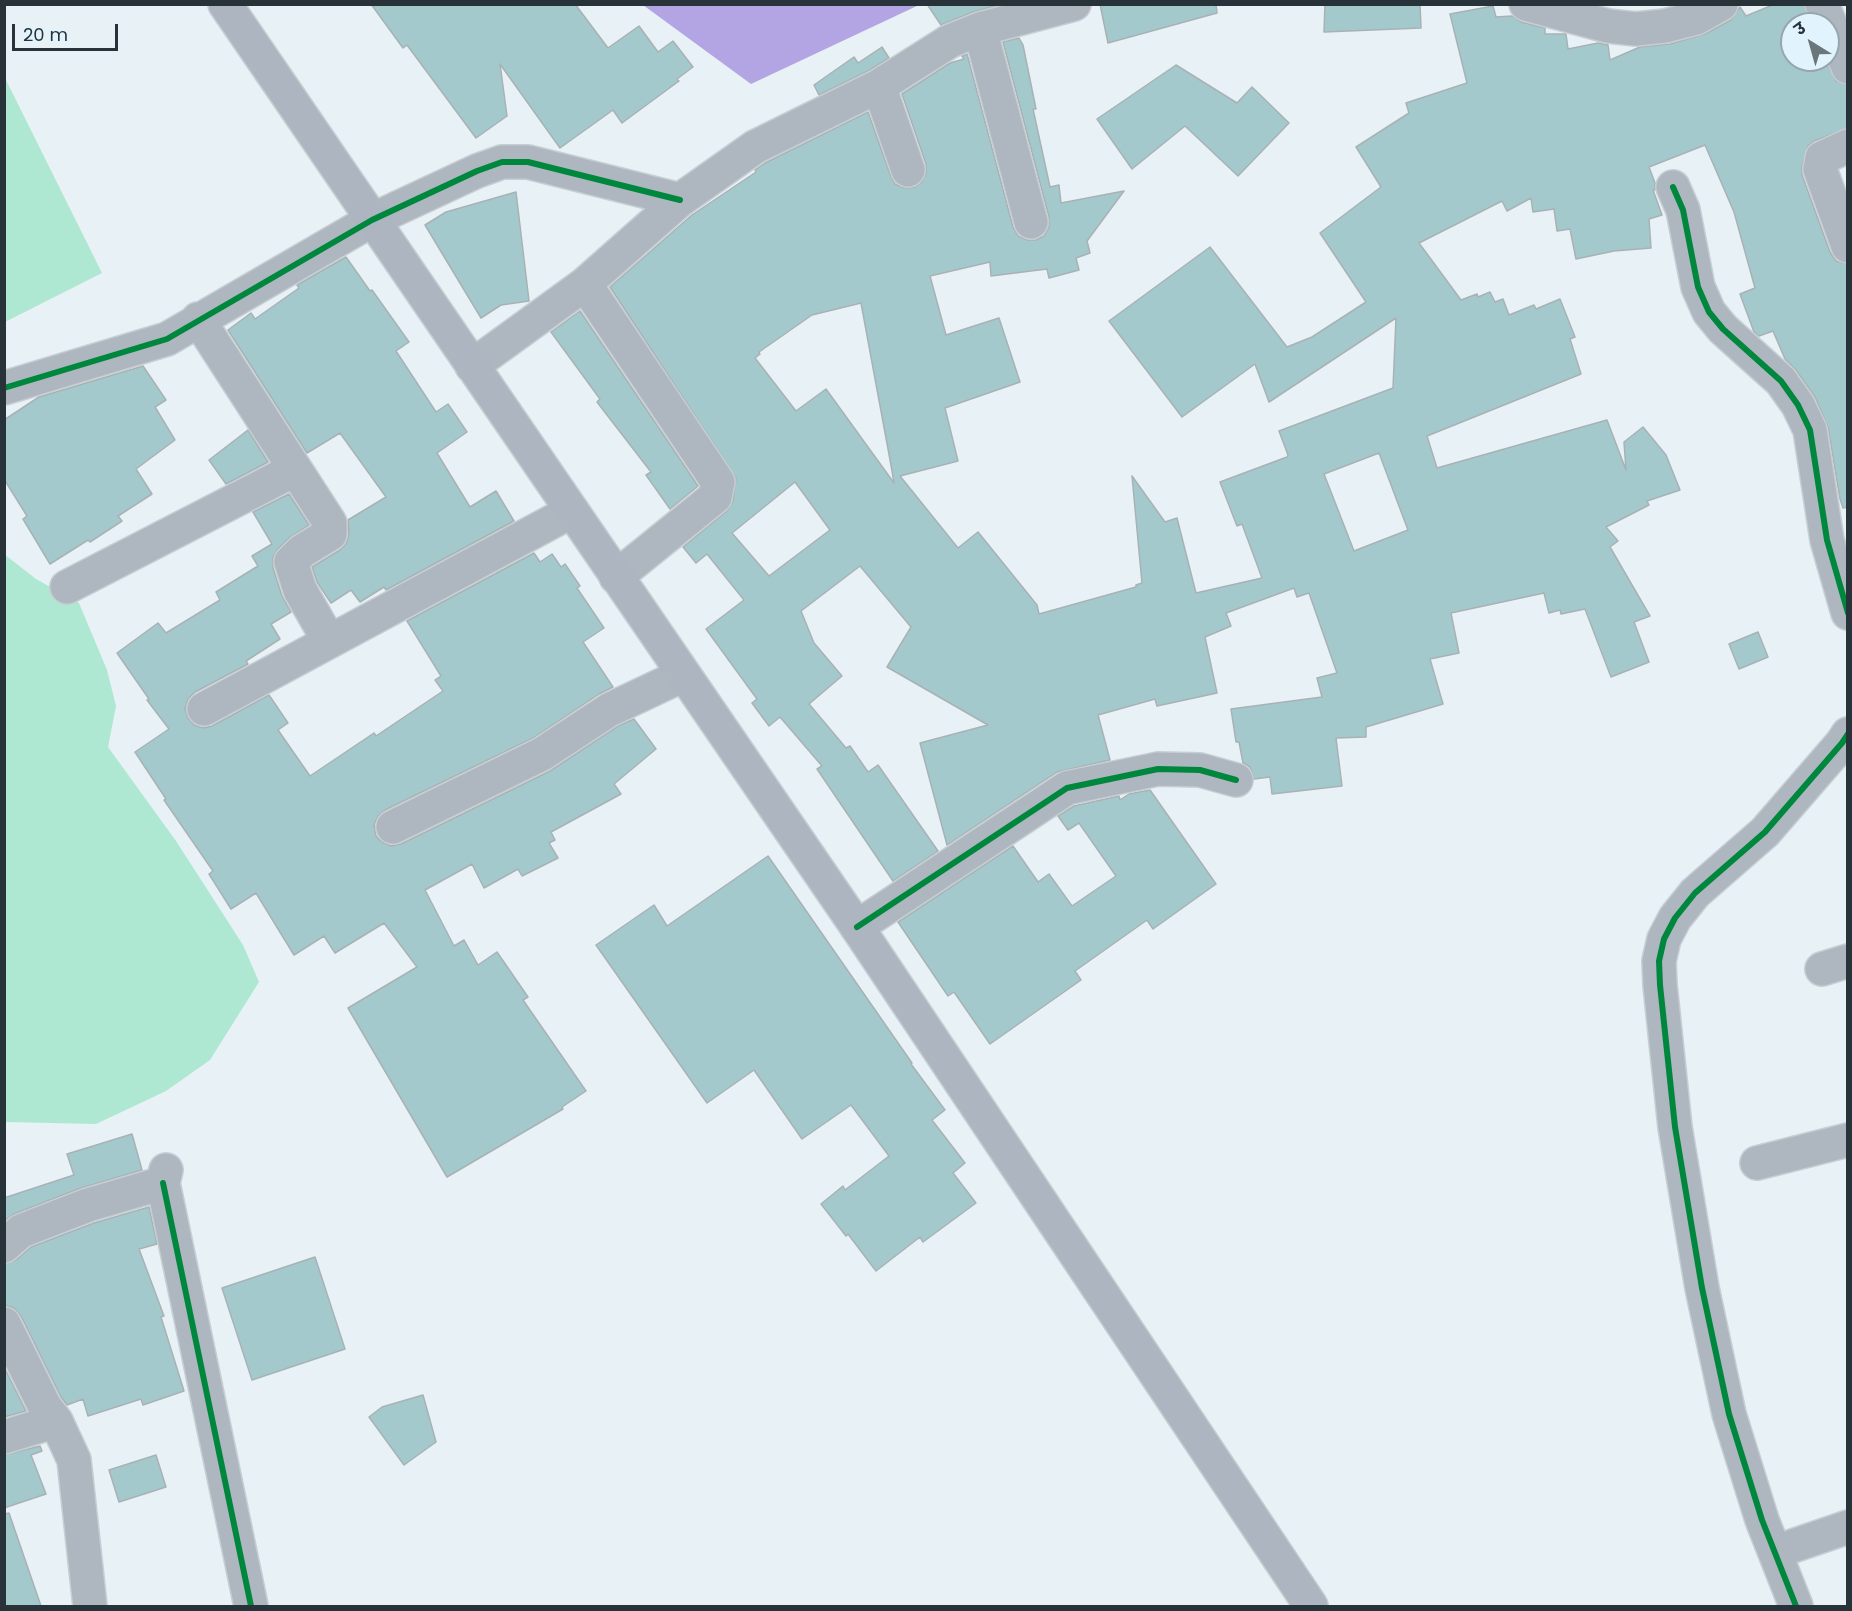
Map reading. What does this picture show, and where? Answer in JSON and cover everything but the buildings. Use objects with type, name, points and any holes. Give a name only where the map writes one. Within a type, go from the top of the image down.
[{"type":"main road","points":[[225,4],[857,927],[1311,1606]]},
{"type":"street","points":[[472,366],[585,284],[680,200],[755,147],[879,86],[950,40],[980,29],[1074,4]]},
{"type":"street","points":[[1526,4],[1608,26],[1636,29],[1665,26],[1696,18],[1721,4]]},
{"type":"street","points":[[1822,4],[1848,67]]},
{"type":"street","points":[[980,29],[1031,222]]},
{"type":"street","points":[[879,86],[908,170]]},
{"type":"street","points":[[1848,146],[1822,158],[1820,169],[1848,246]]},
{"type":"street","points":[[4,388],[166,339],[372,220],[477,171],[502,162],[528,162],[680,200]]},
{"type":"street","points":[[1673,187],[1683,210],[1698,287],[1709,312],[1724,329],[1781,381],[1798,405],[1810,430],[1827,540],[1848,613]]},
{"type":"street","points":[[585,284],[718,482],[715,497],[616,577]]},
{"type":"street","points":[[198,319],[330,524],[330,534],[302,551],[291,562],[300,590],[329,641]]},
{"type":"street","points":[[68,587],[294,470]]},
{"type":"street","points":[[204,709],[572,511]]},
{"type":"street","points":[[393,827],[542,754],[609,710],[683,675]]},
{"type":"street","points":[[1796,1606],[1762,1520],[1729,1414],[1702,1288],[1675,1127],[1659,961],[1664,939],[1675,918],[1695,893],[1765,832],[1848,734]]},
{"type":"street","points":[[857,927],[1067,788],[1158,769],[1200,770],[1236,780]]},
{"type":"street","points":[[1757,1163],[1848,1140]]},
{"type":"street","points":[[4,1246],[21,1231],[165,1177],[251,1606]]},
{"type":"street","points":[[4,1324],[45,1407],[56,1421],[74,1460],[90,1606]]},
{"type":"street","points":[[4,1437],[56,1421]]},
{"type":"street","points":[[1775,1552],[1848,1527]]},
{"type":"green space","points":[[5,78],[102,273],[4,322]]},
{"type":"green space","points":[[4,554],[36,579],[79,603],[107,670],[116,706],[108,747],[176,841],[243,945],[259,982],[210,1060],[166,1091],[96,1124],[5,1122]]},
{"type":"shaded area","points":[[643,5],[919,5],[751,84]]},
{"type":"cycle path","points":[[4,388],[167,339],[372,220],[477,171],[502,162],[528,162],[680,200]]},
{"type":"cycle path","points":[[1673,187],[1683,210],[1698,287],[1709,312],[1723,329],[1781,381],[1798,405],[1810,430],[1827,540],[1848,613]]},
{"type":"cycle path","points":[[1796,1606],[1762,1520],[1729,1414],[1702,1288],[1675,1127],[1659,961],[1664,939],[1675,918],[1695,893],[1765,832],[1848,734]]},
{"type":"cycle path","points":[[857,927],[1067,788],[1158,769],[1200,770],[1236,780]]},
{"type":"cycle path","points":[[163,1183],[251,1606]]}]
